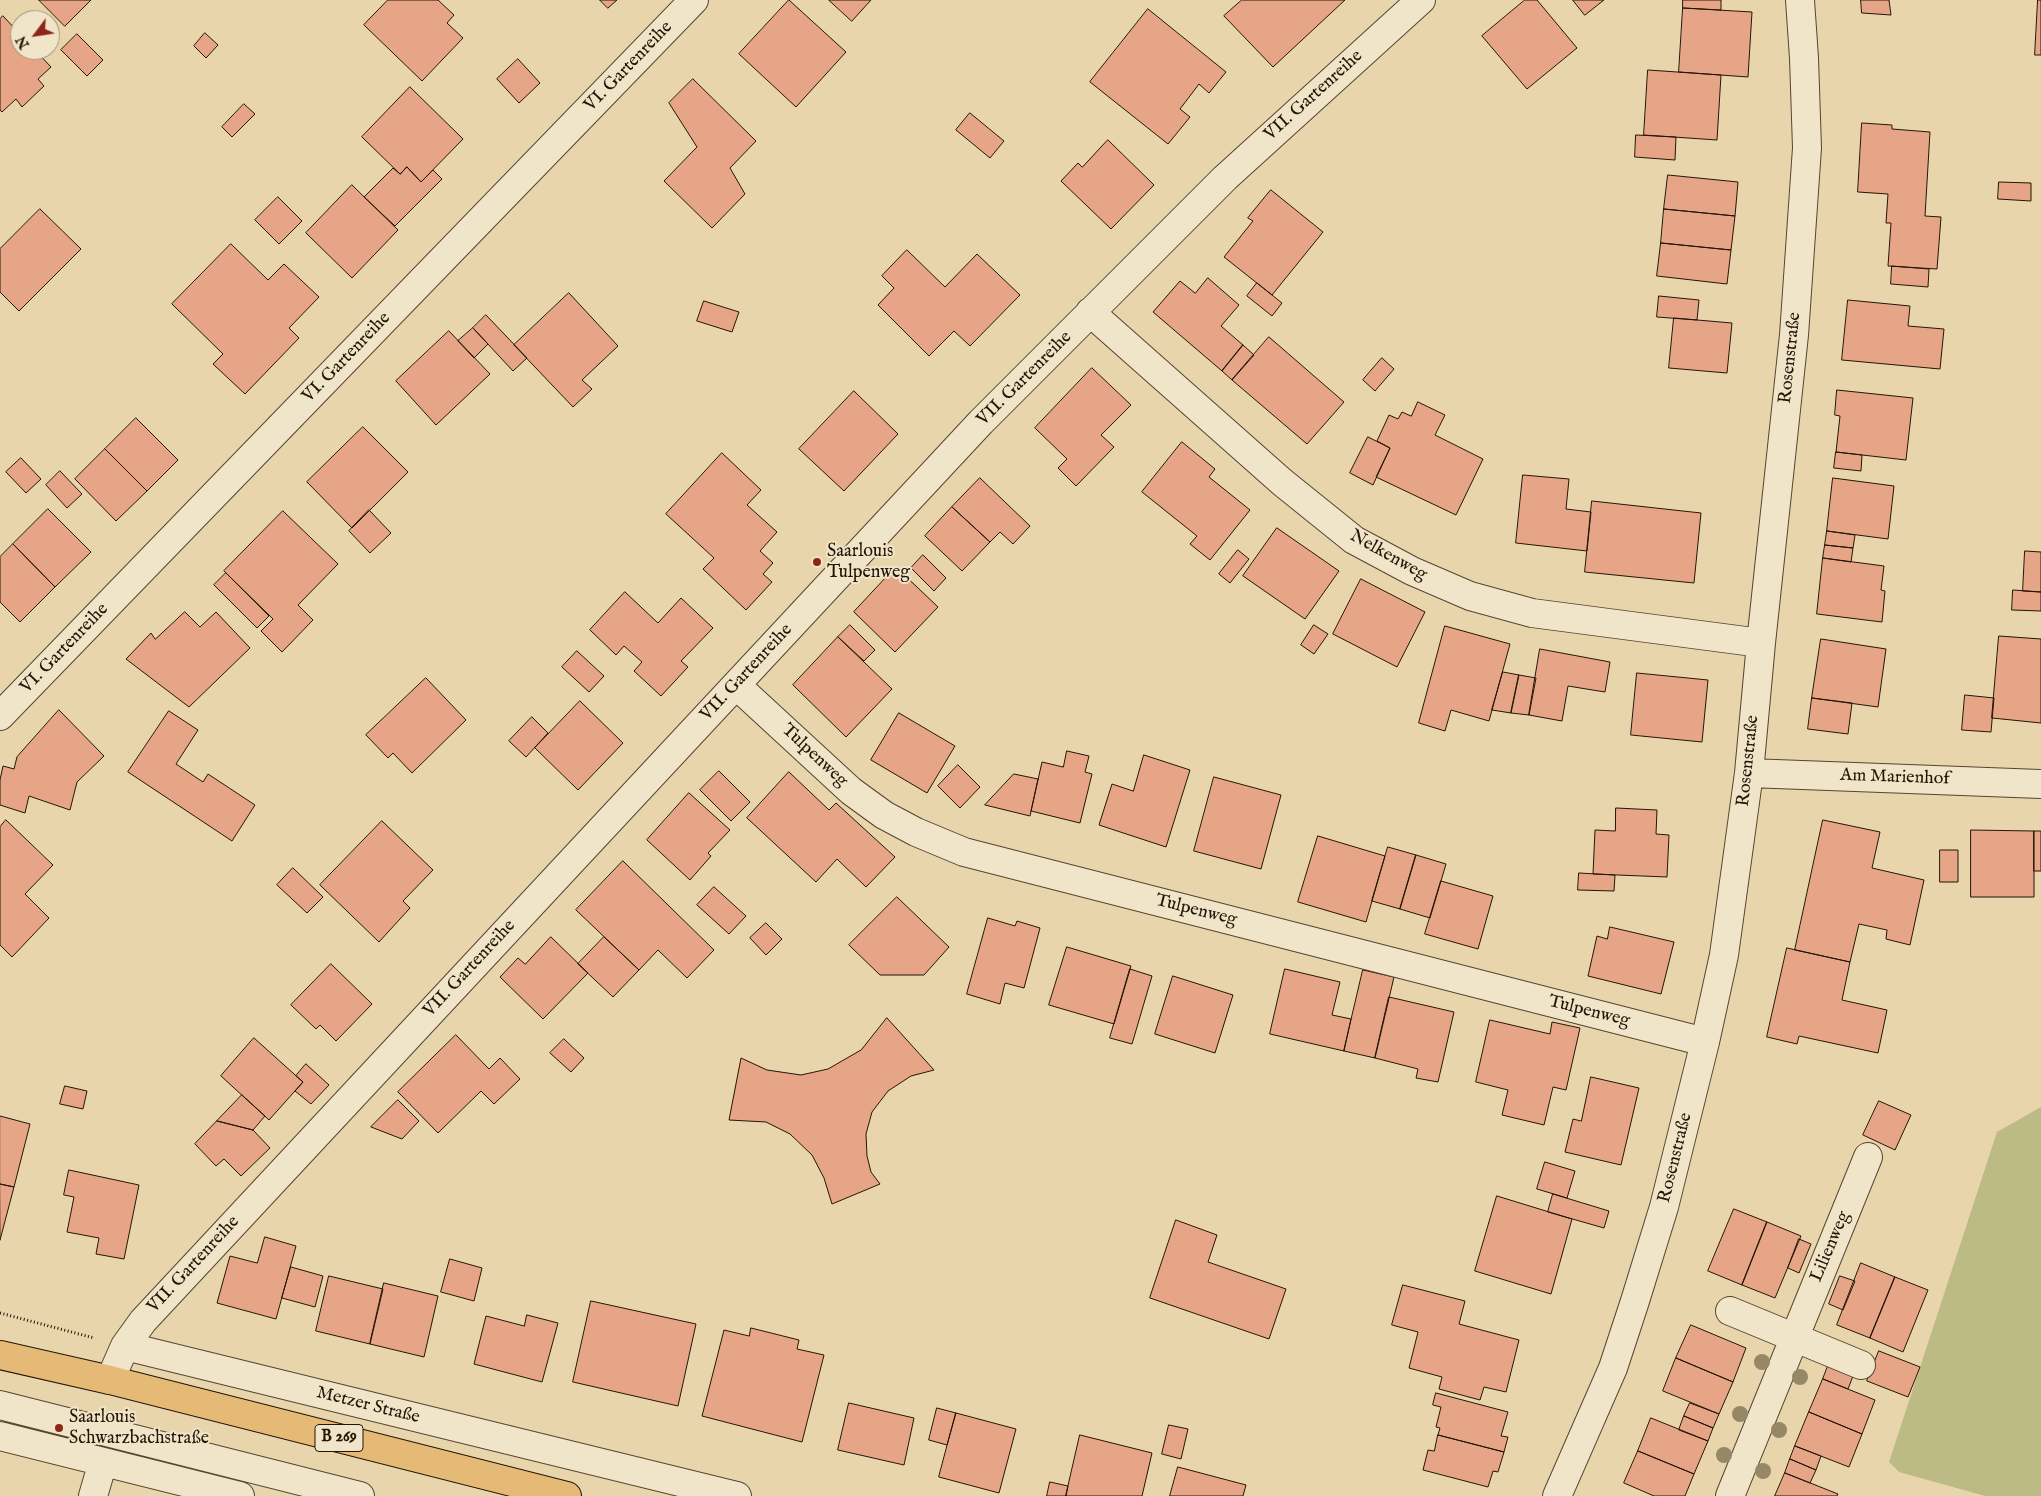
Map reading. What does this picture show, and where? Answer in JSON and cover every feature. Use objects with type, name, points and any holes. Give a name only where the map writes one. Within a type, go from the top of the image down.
[{"type":"main road","name":"B 269","points":[[0,1355],[110,1380],[567,1496]]},
{"type":"street","name":"VI. Gartenreihe","points":[[0,716],[694,0]]},
{"type":"street","name":"VII. Gartenreihe","points":[[110,1380],[126,1346],[143,1321],[981,422],[1231,172],[1421,0]]},
{"type":"street","name":"Rosenstraße","points":[[1557,1496],[1613,1368],[1664,1208],[1705,1042],[1724,955],[1749,772],[1794,336],[1807,148],[1800,0]]},
{"type":"street","name":"Nelkenweg","points":[[1090,312],[1289,488],[1354,540],[1412,571],[1470,596],[1532,613],[1761,643]]},
{"type":"street","name":"Tulpenweg","points":[[736,685],[851,791],[877,811],[916,832],[964,852],[1705,1042]]},
{"type":"street","name":"Am Marienhof","points":[[1749,772],[2041,784]]},
{"type":"street","name":"Lilienweg","points":[[1730,1496],[1868,1157]]},
{"type":"street","points":[[1730,1311],[1860,1365]]},
{"type":"street","name":"Metzer Straße","points":[[126,1346],[737,1496]]},
{"type":"street","points":[[0,1406],[360,1496]]},
{"type":"street","points":[[0,1436],[240,1496]]},
{"type":"street","points":[[94,1496],[103,1462]]},
{"type":"path","points":[[0,1313],[126,1346]]},
{"type":"shaded area","points":[[2041,1107],[2041,1496],[1985,1496],[1899,1472],[1889,1462],[1997,1132]]},
{"type":"building","points":[[39,0],[91,0],[65,26],[60,21],[60,10],[49,10]]},
{"type":"building","points":[[388,0],[438,0],[454,15],[447,23],[463,38],[422,81],[364,25]]},
{"type":"building","points":[[600,0],[617,0],[608,8]]},
{"type":"building","points":[[789,0],[846,52],[796,107],[739,54]]},
{"type":"building","points":[[829,0],[871,0],[852,21]]},
{"type":"building","points":[[1242,0],[1345,0],[1273,67],[1224,16]]},
{"type":"building","points":[[1525,0],[1537,0],[1577,48],[1527,89],[1482,36]]},
{"type":"building","points":[[1573,0],[1604,0],[1585,15]]},
{"type":"building","points":[[1683,0],[1721,0],[1721,10],[1683,8]]},
{"type":"building","points":[[1861,0],[1889,0],[1891,15],[1862,13]]},
{"type":"building","points":[[2038,0],[2041,0],[2041,55],[2035,55]]},
{"type":"building","points":[[1683,8],[1752,12],[1748,77],[1679,72]]},
{"type":"building","points":[[1148,9],[1226,72],[1209,93],[1199,84],[1180,109],[1190,117],[1168,144],[1090,82]]},
{"type":"building","points":[[3,16],[10,23],[10,60],[44,60],[51,67],[38,79],[44,86],[22,107],[16,99],[2,112],[0,110],[0,19]]},
{"type":"building","points":[[205,33],[218,45],[206,58],[194,46]]},
{"type":"building","points":[[77,34],[103,60],[87,76],[61,50]]},
{"type":"building","points":[[518,59],[540,83],[519,103],[497,79]]},
{"type":"building","points":[[1648,70],[1721,75],[1717,140],[1644,135]]},
{"type":"building","points":[[693,79],[756,141],[730,168],[745,194],[712,228],[664,181],[697,147],[669,103]]},
{"type":"building","points":[[410,87],[463,139],[421,182],[407,167],[400,174],[362,137]]},
{"type":"building","points":[[244,104],[255,114],[232,137],[222,127]]},
{"type":"building","points":[[970,113],[1004,141],[990,158],[956,130]]},
{"type":"building","points":[[1862,123],[1892,125],[1892,129],[1930,132],[1925,216],[1941,217],[1937,269],[1888,266],[1891,223],[1886,223],[1888,194],[1858,192]]},
{"type":"building","points":[[1636,135],[1676,137],[1675,160],[1635,157]]},
{"type":"building","points":[[1108,140],[1154,185],[1111,229],[1061,181],[1078,163],[1082,167]]},
{"type":"building","points":[[407,167],[421,182],[433,170],[442,179],[395,226],[364,197],[393,168],[400,174]]},
{"type":"building","points":[[1668,175],[1738,182],[1735,216],[1664,209]]},
{"type":"building","points":[[1999,182],[2031,183],[2031,201],[1998,199]]},
{"type":"building","points":[[352,185],[398,230],[352,278],[306,233]]},
{"type":"building","points":[[1271,190],[1323,232],[1272,295],[1224,257],[1253,221],[1248,218]]},
{"type":"building","points":[[278,197],[302,221],[279,244],[255,220]]},
{"type":"building","points":[[40,209],[81,249],[19,311],[0,292],[0,249]]},
{"type":"building","points":[[1664,209],[1735,216],[1731,250],[1661,243]]},
{"type":"building","points":[[1661,243],[1731,250],[1727,284],[1657,276]]},
{"type":"building","points":[[231,244],[268,280],[284,264],[319,297],[289,328],[299,338],[245,394],[213,364],[223,354],[172,304]]},
{"type":"building","points":[[907,250],[945,287],[977,254],[1020,295],[970,346],[954,331],[929,356],[878,305],[894,288],[882,276]]},
{"type":"building","points":[[1892,266],[1929,269],[1928,287],[1891,284]]},
{"type":"building","points":[[1208,278],[1239,305],[1221,326],[1243,345],[1222,371],[1153,312],[1180,281],[1195,293]]},
{"type":"building","points":[[1257,283],[1282,303],[1272,316],[1247,296]]},
{"type":"building","points":[[569,293],[618,346],[582,380],[592,389],[573,407],[514,345]]},
{"type":"building","points":[[1659,296],[1699,300],[1697,320],[1657,317]]},
{"type":"building","points":[[1848,300],[1910,306],[1908,326],[1944,329],[1940,369],[1842,360]]},
{"type":"building","points":[[704,301],[739,312],[732,332],[697,321]]},
{"type":"building","points":[[486,315],[527,358],[513,371],[473,328]]},
{"type":"building","points":[[1674,318],[1732,323],[1727,373],[1669,368]]},
{"type":"building","points":[[473,328],[488,344],[474,358],[458,341]]},
{"type":"building","points":[[449,331],[490,374],[436,425],[396,381]]},
{"type":"building","points":[[1269,337],[1344,402],[1307,444],[1232,380]]},
{"type":"building","points":[[1243,345],[1254,355],[1232,380],[1222,371]]},
{"type":"building","points":[[1382,358],[1394,369],[1375,391],[1363,380]]},
{"type":"building","points":[[1092,368],[1131,405],[1101,435],[1114,447],[1076,486],[1058,468],[1067,459],[1035,428]]},
{"type":"building","points":[[1837,390],[1913,398],[1906,460],[1836,452],[1840,416],[1835,415]]},
{"type":"building","points":[[854,391],[898,434],[844,491],[799,449]]},
{"type":"building","points":[[1418,402],[1445,415],[1435,435],[1483,459],[1456,515],[1376,477],[1390,448],[1377,441],[1389,415],[1398,419],[1402,412],[1411,416]]},
{"type":"building","points":[[136,418],[178,460],[147,491],[105,449]]},
{"type":"building","points":[[363,427],[408,472],[352,528],[307,482]]},
{"type":"building","points":[[1368,437],[1390,448],[1373,485],[1350,473]]},
{"type":"building","points":[[1182,442],[1215,469],[1209,477],[1250,510],[1210,560],[1190,544],[1197,536],[1142,492]]},
{"type":"building","points":[[105,449],[147,491],[116,521],[75,479]]},
{"type":"building","points":[[1836,452],[1862,455],[1861,471],[1834,468]]},
{"type":"building","points":[[722,453],[761,490],[747,505],[777,532],[760,551],[773,563],[763,574],[772,582],[746,610],[703,569],[714,558],[666,514]]},
{"type":"building","points":[[21,458],[41,479],[26,493],[6,472]]},
{"type":"building","points":[[60,471],[82,494],[67,508],[46,485]]},
{"type":"building","points":[[1523,475],[1569,479],[1566,509],[1591,512],[1587,551],[1516,543]]},
{"type":"building","points":[[980,478],[1030,526],[1013,544],[1000,532],[990,542],[952,507]]},
{"type":"building","points":[[1833,478],[1894,486],[1888,539],[1827,531]]},
{"type":"building","points":[[1592,501],[1701,513],[1694,583],[1585,572]]},
{"type":"building","points":[[952,507],[990,542],[962,571],[925,536]]},
{"type":"building","points":[[48,509],[91,552],[55,587],[13,544]]},
{"type":"building","points":[[369,510],[391,533],[370,553],[349,531]]},
{"type":"building","points":[[283,511],[338,564],[298,605],[313,620],[282,652],[261,631],[273,619],[224,571]]},
{"type":"building","points":[[1277,528],[1339,571],[1305,619],[1243,576]]},
{"type":"building","points":[[1827,531],[1855,535],[1853,548],[1825,545]]},
{"type":"building","points":[[13,544],[55,587],[20,622],[0,602],[0,557]]},
{"type":"building","points":[[1825,545],[1853,548],[1851,562],[1823,558]]},
{"type":"building","points":[[1238,550],[1249,559],[1230,583],[1219,574]]},
{"type":"building","points":[[2025,551],[2041,552],[2041,592],[2023,591]]},
{"type":"building","points":[[923,555],[946,578],[934,591],[911,568]]},
{"type":"building","points":[[1823,558],[1884,566],[1881,590],[1885,591],[1882,622],[1817,614]]},
{"type":"building","points":[[896,567],[938,607],[895,652],[854,612]]},
{"type":"building","points":[[226,573],[269,616],[257,628],[214,585]]},
{"type":"building","points":[[1361,579],[1425,612],[1397,667],[1333,634]]},
{"type":"building","points":[[2013,590],[2041,592],[2041,611],[2012,610]]},
{"type":"building","points":[[625,592],[658,623],[681,598],[713,628],[681,661],[688,667],[661,696],[634,671],[642,662],[624,646],[616,655],[590,630]]},
{"type":"building","points":[[185,612],[200,627],[216,612],[250,648],[189,707],[126,659],[151,633],[155,639]]},
{"type":"building","points":[[850,625],[875,650],[864,661],[838,637]]},
{"type":"building","points":[[1314,625],[1328,634],[1314,654],[1301,645]]},
{"type":"building","points":[[1445,626],[1510,644],[1489,721],[1451,710],[1445,731],[1419,723]]},
{"type":"building","points":[[1999,636],[2041,639],[2041,723],[1992,718]]},
{"type":"building","points":[[838,637],[892,689],[846,737],[793,685]]},
{"type":"building","points":[[1821,639],[1886,649],[1878,707],[1812,698]]},
{"type":"building","points":[[1540,649],[1610,662],[1605,692],[1568,686],[1562,721],[1529,715]]},
{"type":"building","points":[[577,651],[604,676],[589,692],[562,667]]},
{"type":"building","points":[[1503,672],[1519,675],[1511,713],[1492,710]]},
{"type":"building","points":[[1637,673],[1708,680],[1702,742],[1631,735]]},
{"type":"building","points":[[1519,675],[1536,678],[1529,715],[1511,713]]},
{"type":"building","points":[[426,678],[466,720],[412,773],[393,753],[388,758],[366,735]]},
{"type":"building","points":[[1965,695],[1994,698],[1991,732],[1962,730]]},
{"type":"building","points":[[1812,698],[1852,703],[1848,734],[1808,729]]},
{"type":"building","points":[[580,701],[623,743],[578,790],[535,748]]},
{"type":"building","points":[[59,710],[104,756],[77,782],[70,810],[29,796],[25,813],[0,805],[0,780],[3,766],[14,769],[17,757]]},
{"type":"building","points":[[169,711],[198,730],[176,764],[203,782],[208,774],[255,805],[232,841],[128,772]]},
{"type":"building","points":[[899,713],[955,746],[927,793],[871,760]]},
{"type":"building","points":[[532,717],[548,733],[526,757],[509,741]]},
{"type":"building","points":[[1067,751],[1089,756],[1085,772],[1092,774],[1080,823],[1031,811],[1042,762],[1063,767]]},
{"type":"building","points":[[1144,755],[1190,770],[1166,847],[1099,825],[1112,784],[1133,791]]},
{"type":"building","points":[[958,765],[980,787],[960,808],[938,786]]},
{"type":"building","points":[[719,771],[750,802],[731,821],[700,790]]},
{"type":"building","points":[[789,772],[829,810],[836,803],[895,857],[866,887],[837,859],[816,882],[747,818]]},
{"type":"building","points":[[1014,774],[1038,779],[1030,816],[985,805]]},
{"type":"building","points":[[1214,777],[1281,795],[1261,869],[1194,851]]},
{"type":"building","points":[[689,793],[730,830],[708,853],[711,856],[690,880],[647,840]]},
{"type":"building","points":[[1616,808],[1657,810],[1656,834],[1669,835],[1667,877],[1593,874],[1595,830],[1615,831]]},
{"type":"building","points":[[6,820],[53,865],[25,894],[49,918],[12,957],[0,945],[0,827]]},
{"type":"building","points":[[1823,820],[1880,832],[1872,868],[1924,880],[1910,945],[1886,939],[1887,930],[1859,924],[1850,962],[1795,950]]},
{"type":"building","points":[[382,821],[433,870],[403,901],[410,908],[379,942],[320,885]]},
{"type":"building","points":[[1971,830],[2034,831],[2034,897],[1971,897]]},
{"type":"building","points":[[2034,831],[2041,831],[2041,871],[2034,871]]},
{"type":"building","points":[[1318,836],[1385,856],[1366,922],[1298,902]]},
{"type":"building","points":[[1388,847],[1416,855],[1400,909],[1372,901]]},
{"type":"building","points":[[1940,850],[1958,850],[1958,882],[1940,882]]},
{"type":"building","points":[[1416,855],[1446,864],[1430,918],[1400,909]]},
{"type":"building","points":[[623,861],[714,950],[687,978],[658,950],[639,970],[576,910]]},
{"type":"building","points":[[293,868],[323,897],[307,913],[277,885]]},
{"type":"building","points":[[1579,873],[1615,875],[1614,891],[1578,890]]},
{"type":"building","points":[[1441,881],[1493,896],[1478,949],[1425,934]]},
{"type":"building","points":[[714,887],[746,916],[729,934],[697,905]]},
{"type":"building","points":[[897,897],[949,947],[924,975],[880,975],[849,945]]},
{"type":"building","points":[[988,918],[1015,926],[1017,921],[1040,928],[1024,988],[1005,983],[1000,1004],[967,994]]},
{"type":"building","points":[[766,923],[782,939],[766,955],[750,938]]},
{"type":"building","points":[[1610,927],[1674,942],[1661,994],[1588,976],[1597,936],[1607,939]]},
{"type":"building","points":[[551,937],[588,973],[543,1019],[500,977],[518,958],[525,964]]},
{"type":"building","points":[[604,937],[639,970],[613,997],[578,964]]},
{"type":"building","points":[[1067,947],[1131,966],[1114,1024],[1049,1005]]},
{"type":"building","points":[[1787,948],[1850,962],[1842,1000],[1887,1010],[1878,1053],[1799,1036],[1797,1044],[1767,1037]]},
{"type":"building","points":[[331,964],[372,1004],[336,1041],[320,1025],[316,1029],[291,1005]]},
{"type":"building","points":[[1130,969],[1152,976],[1132,1044],[1110,1038]]},
{"type":"building","points":[[1285,969],[1340,982],[1332,1015],[1351,1019],[1344,1051],[1270,1034]]},
{"type":"building","points":[[1363,970],[1394,977],[1375,1058],[1344,1051]]},
{"type":"building","points":[[1173,976],[1233,995],[1215,1053],[1155,1034]]},
{"type":"building","points":[[1389,997],[1454,1012],[1438,1082],[1416,1078],[1418,1069],[1375,1058]]},
{"type":"building","points":[[887,1018],[934,1070],[911,1076],[888,1091],[872,1112],[866,1134],[867,1156],[871,1172],[880,1184],[832,1204],[824,1178],[812,1155],[790,1134],[766,1122],[729,1120],[741,1058],[767,1070],[801,1075],[828,1069],[861,1050]]},
{"type":"building","points":[[1490,1020],[1550,1034],[1552,1022],[1580,1028],[1566,1090],[1553,1087],[1544,1125],[1502,1115],[1508,1090],[1476,1082]]},
{"type":"building","points":[[456,1035],[489,1069],[500,1058],[520,1079],[494,1104],[481,1091],[438,1133],[398,1092]]},
{"type":"building","points":[[254,1038],[303,1082],[269,1120],[221,1076]]},
{"type":"building","points":[[564,1039],[584,1058],[571,1072],[550,1053]]},
{"type":"building","points":[[306,1064],[329,1085],[311,1104],[295,1091],[303,1082],[296,1076]]},
{"type":"building","points":[[1591,1077],[1639,1088],[1621,1165],[1565,1152],[1573,1119],[1581,1121]]},
{"type":"building","points":[[65,1086],[87,1091],[83,1109],[60,1104]]},
{"type":"building","points":[[242,1095],[265,1116],[253,1130],[217,1121]]},
{"type":"building","points":[[398,1100],[419,1121],[402,1139],[371,1127]]},
{"type":"building","points":[[1879,1101],[1911,1115],[1895,1150],[1863,1135]]},
{"type":"building","points":[[0,1116],[30,1124],[14,1187],[0,1184]]},
{"type":"building","points":[[217,1121],[253,1130],[270,1148],[241,1176],[224,1159],[216,1166],[195,1144]]},
{"type":"building","points":[[1545,1162],[1575,1171],[1567,1198],[1537,1189]]},
{"type":"building","points":[[69,1170],[139,1185],[124,1259],[96,1254],[99,1238],[67,1232],[74,1197],[64,1195]]},
{"type":"building","points":[[0,1184],[14,1187],[0,1240]]},
{"type":"building","points":[[1553,1194],[1609,1211],[1604,1228],[1548,1212]]},
{"type":"building","points":[[1497,1196],[1572,1219],[1551,1294],[1475,1271]]},
{"type":"building","points":[[1734,1209],[1767,1222],[1742,1285],[1708,1271]]},
{"type":"building","points":[[1176,1220],[1217,1235],[1208,1262],[1286,1289],[1269,1339],[1150,1298]]},
{"type":"building","points":[[1767,1222],[1801,1236],[1775,1298],[1742,1285]]},
{"type":"building","points":[[265,1237],[296,1246],[276,1319],[217,1303],[230,1256],[257,1263]]},
{"type":"building","points":[[1799,1239],[1811,1244],[1799,1273],[1788,1268]]},
{"type":"building","points":[[450,1259],[482,1268],[474,1301],[441,1292]]},
{"type":"building","points":[[1861,1263],[1895,1277],[1870,1338],[1837,1325]]},
{"type":"building","points":[[291,1267],[323,1276],[315,1307],[282,1298]]},
{"type":"building","points":[[329,1276],[383,1289],[370,1344],[316,1331]]},
{"type":"building","points":[[1840,1276],[1855,1281],[1843,1310],[1829,1304]]},
{"type":"building","points":[[1895,1277],[1928,1290],[1903,1352],[1870,1338]]},
{"type":"building","points":[[384,1283],[438,1296],[424,1357],[370,1344]]},
{"type":"building","points":[[1403,1285],[1465,1301],[1459,1324],[1519,1340],[1506,1392],[1484,1387],[1480,1400],[1439,1389],[1442,1377],[1409,1368],[1418,1332],[1392,1325]]},
{"type":"building","points":[[591,1301],[696,1324],[678,1406],[573,1382]]},
{"type":"building","points":[[527,1315],[558,1323],[542,1382],[474,1364],[486,1316],[524,1326]]},
{"type":"building","points":[[1691,1325],[1746,1348],[1733,1382],[1676,1358]]},
{"type":"building","points":[[751,1328],[799,1340],[797,1349],[824,1355],[802,1442],[702,1416],[724,1330],[749,1336]]},
{"type":"building","points":[[1879,1351],[1920,1367],[1908,1397],[1867,1381]]},
{"type":"building","points":[[1676,1358],[1733,1382],[1719,1414],[1663,1391]]},
{"type":"building","points":[[1828,1366],[1853,1376],[1848,1389],[1823,1379]]},
{"type":"building","points":[[1823,1379],[1875,1400],[1862,1434],[1809,1412]]},
{"type":"building","points":[[1436,1393],[1508,1412],[1501,1436],[1508,1437],[1504,1452],[1438,1435],[1440,1428],[1436,1427],[1441,1407],[1433,1405]]},
{"type":"building","points":[[849,1403],[914,1418],[904,1465],[838,1450]]},
{"type":"building","points":[[1690,1403],[1719,1414],[1713,1428],[1684,1416]]},
{"type":"building","points":[[937,1408],[956,1413],[947,1445],[929,1440]]},
{"type":"building","points":[[1809,1412],[1862,1434],[1849,1467],[1795,1446]]},
{"type":"building","points":[[956,1413],[1016,1429],[999,1493],[939,1477]]},
{"type":"building","points":[[1684,1416],[1713,1428],[1708,1441],[1679,1430]]},
{"type":"building","points":[[1651,1418],[1708,1441],[1694,1474],[1638,1451]]},
{"type":"building","points":[[1169,1425],[1188,1429],[1181,1459],[1162,1454]]},
{"type":"building","points":[[1080,1435],[1152,1453],[1142,1496],[1066,1496]]},
{"type":"building","points":[[1438,1435],[1504,1452],[1498,1472],[1493,1471],[1488,1487],[1423,1470],[1428,1450],[1434,1451]]},
{"type":"building","points":[[1795,1446],[1821,1456],[1816,1470],[1790,1459]]},
{"type":"building","points":[[1638,1451],[1694,1474],[1685,1496],[1654,1496],[1624,1483]]},
{"type":"building","points":[[1790,1459],[1816,1470],[1810,1483],[1785,1473]]},
{"type":"building","points":[[1178,1467],[1246,1485],[1243,1496],[1170,1496]]},
{"type":"building","points":[[1785,1473],[1838,1494],[1837,1496],[1775,1496]]},
{"type":"building","points":[[1050,1482],[1068,1486],[1066,1496],[1047,1496]]},
{"type":"place","name":"Saarlouis Tulpenweg","points":[[817,562]]},
{"type":"place","name":"Saarlouis Schwarzbachstraße","points":[[59,1428]]}]
